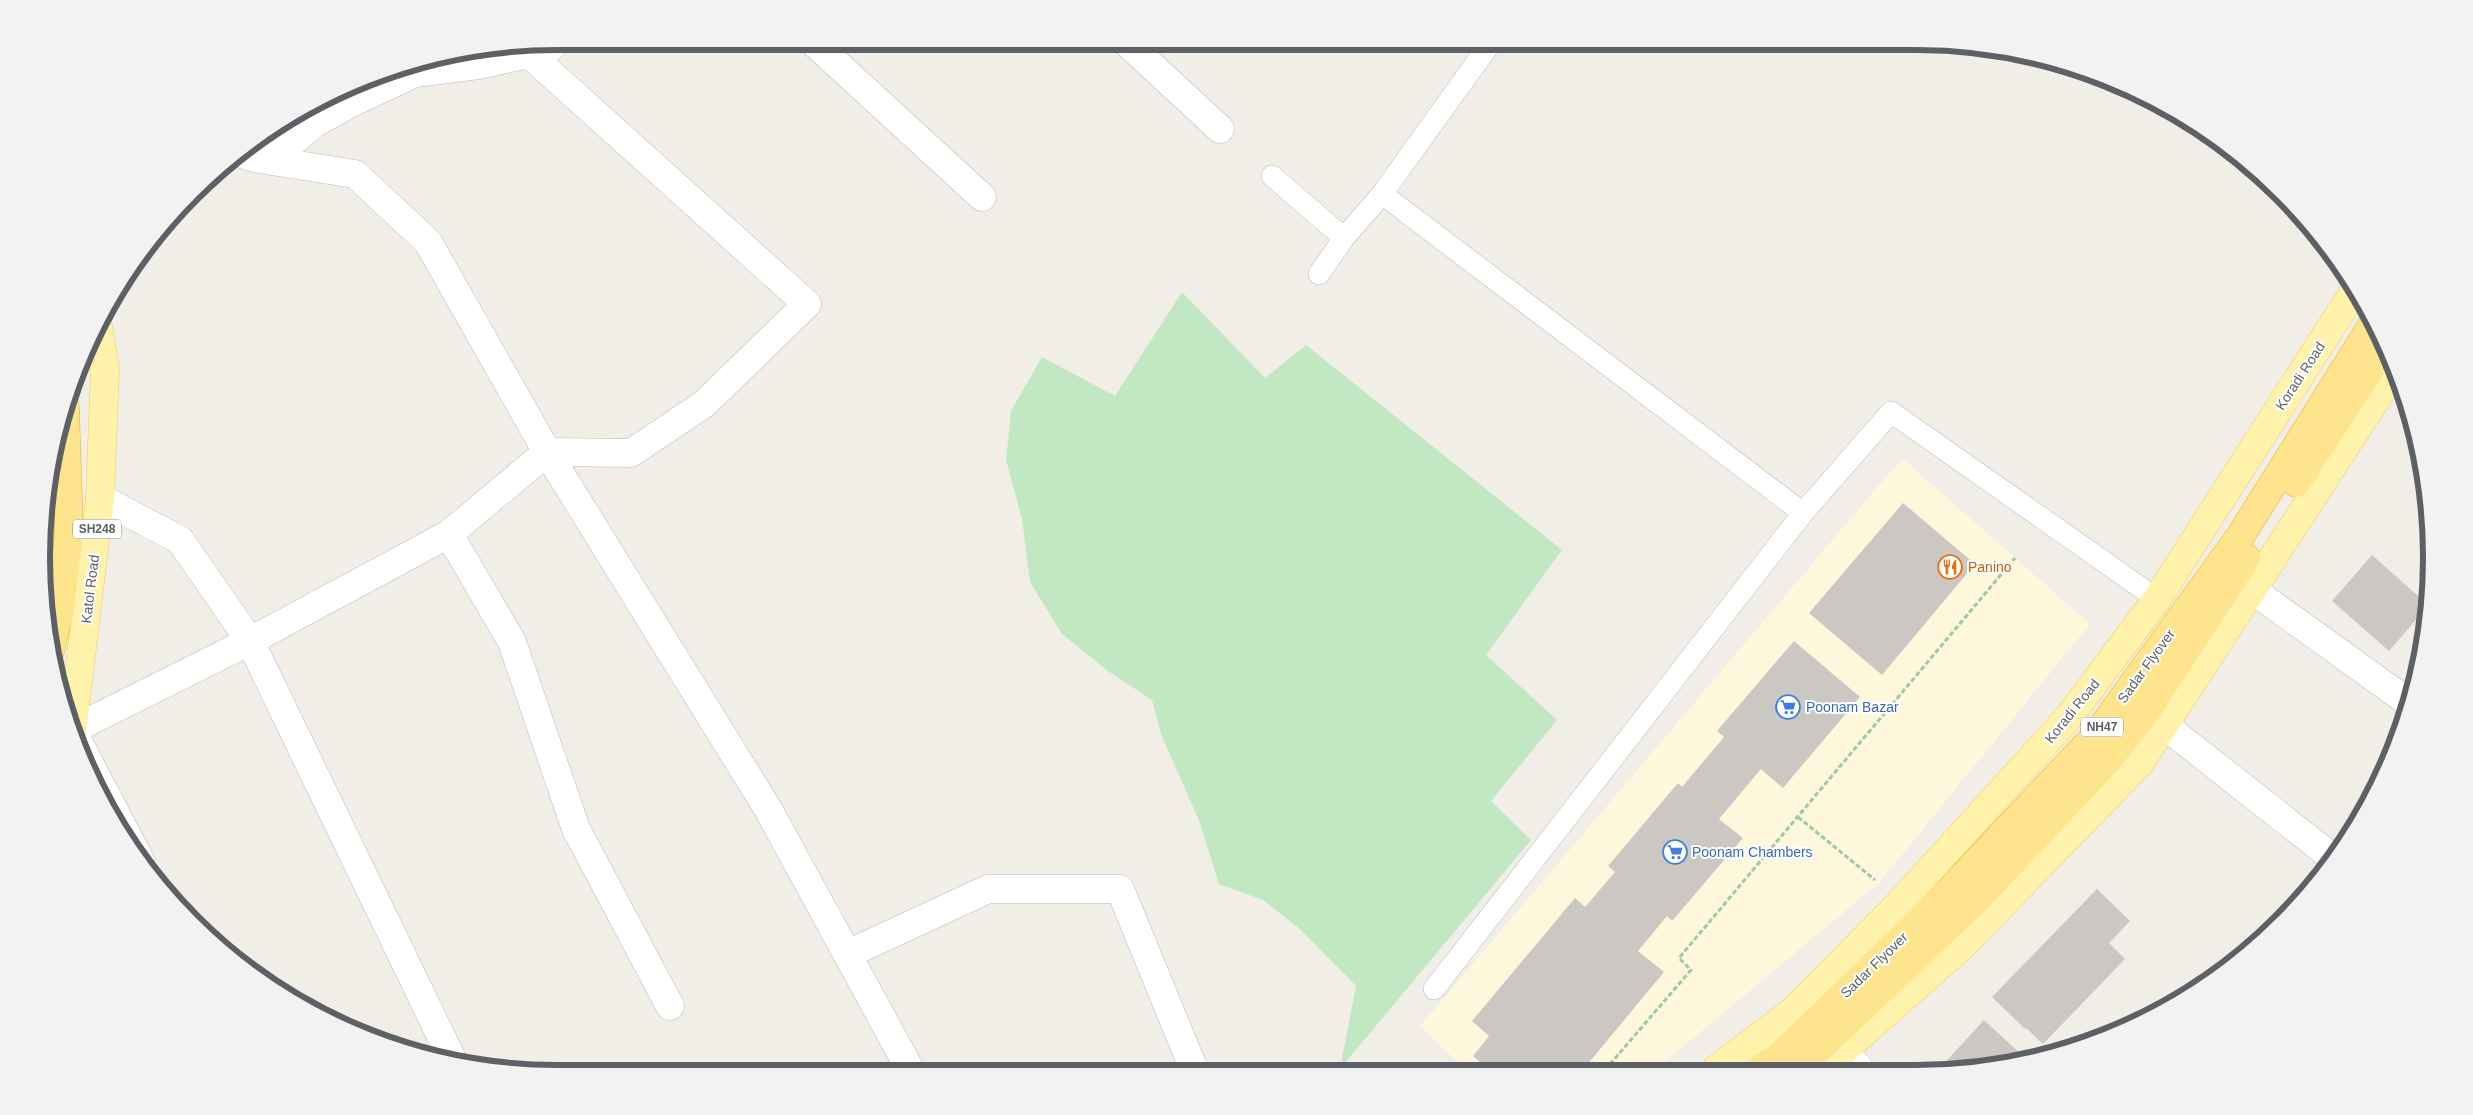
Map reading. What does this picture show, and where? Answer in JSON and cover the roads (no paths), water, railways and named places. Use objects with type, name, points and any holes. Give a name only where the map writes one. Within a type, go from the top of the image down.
[{"type":"highway","name":"Sadar Flyover","points":[[1766,1065],[1781,1055],[1934,907],[2097,734],[2241,535],[2369,330]]},
{"type":"highway","name":"Sadar Flyover","points":[[1796,1065],[1812,1054],[1976,899],[2108,760],[2148,710],[2380,354]]},
{"type":"highway","points":[[55,630],[60,608],[69,534],[66,432]]},
{"type":"main road","name":"Koradi Road","points":[[1722,1065],[1792,1012],[1898,905],[2069,717],[2157,599],[2351,297]]},
{"type":"main road","name":"Katol Road","points":[[74,712],[100,498],[105,369],[100,338]]},
{"type":"main road","points":[[1834,1065],[1852,1060],[2139,764],[2251,589],[2390,379]]},
{"type":"street","points":[[248,156],[277,155],[315,124],[352,102],[415,73],[478,66],[543,50]]},
{"type":"street","points":[[822,50],[982,197]]},
{"type":"street","points":[[1136,50],[1220,129]]},
{"type":"street","points":[[79,727],[250,641],[449,534],[548,452],[631,452],[704,404],[807,304],[529,54]]},
{"type":"street","points":[[247,156],[355,174],[428,242],[548,452],[768,808],[908,1065]]},
{"type":"street","points":[[100,498],[180,540],[250,641],[449,1053]]},
{"type":"street","points":[[449,534],[512,642],[576,829],[670,1006]]},
{"type":"street","points":[[2251,589],[2403,698]]},
{"type":"street","points":[[2164,725],[2327,853]]},
{"type":"street","points":[[848,954],[988,889],[1120,889],[1191,1065]]},
{"type":"lane","points":[[1319,274],[1344,238],[1382,194],[1486,50]]},
{"type":"lane","points":[[1272,176],[1344,238]]},
{"type":"lane","points":[[1382,194],[1803,513]]},
{"type":"lane","points":[[1434,989],[1803,513],[1890,412],[2157,599]]},
{"type":"place","name":"Panino","points":[[1950,567]]},
{"type":"place","name":"Poonam Bazar","points":[[1788,707]]},
{"type":"place","name":"Poonam Chambers","points":[[1675,852]]}]
